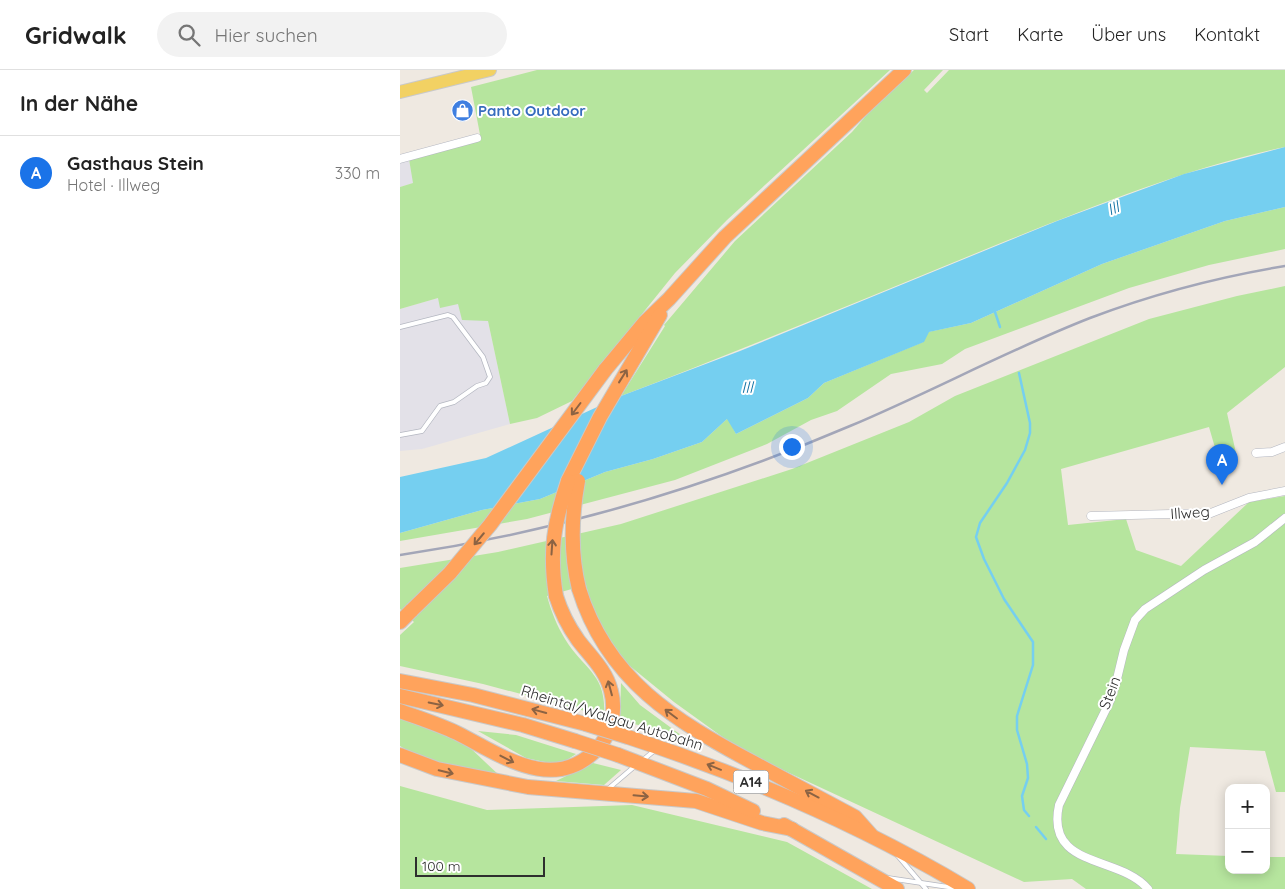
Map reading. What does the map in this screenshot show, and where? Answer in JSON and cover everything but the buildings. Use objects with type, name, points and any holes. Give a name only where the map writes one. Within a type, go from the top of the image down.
[{"type":"highway","points":[[400,622],[406,614],[450,573],[490,525],[605,370],[640,327],[669,299],[693,270],[753,209],[904,70]]},
{"type":"highway","points":[[400,711],[447,728],[508,760],[530,768],[553,770],[570,767],[583,760],[601,745],[607,734],[612,712],[612,695],[604,673],[568,624],[556,596],[552,562],[554,531],[568,481],[600,417],[669,299]]},
{"type":"highway","points":[[584,450],[573,506],[572,532],[575,573],[594,628],[608,651],[646,695],[684,724],[855,817],[871,834]]},
{"type":"highway","name":"Rheintal/Walgau Autobahn","points":[[400,681],[473,695],[586,724],[658,747],[773,790],[871,834],[968,889]]},
{"type":"highway","name":"A14","points":[[400,696],[514,722],[618,755],[706,789],[792,829],[897,889]]},
{"type":"highway","points":[[400,755],[437,770],[498,782],[696,801],[762,824],[792,829]]},
{"type":"main road","points":[[400,92],[490,70]]},
{"type":"street","points":[[400,159],[477,138]]},
{"type":"street","points":[[1256,453],[1272,452],[1285,447]]},
{"type":"street","name":"Illweg","points":[[1091,516],[1211,513],[1249,498],[1285,491]]},
{"type":"street","name":"Stein","points":[[1148,889],[1133,876],[1094,861],[1066,845],[1060,836],[1056,818],[1059,805],[1110,701],[1124,650],[1135,620],[1144,609],[1204,570],[1255,542],[1285,518]]},
{"type":"lane","points":[[400,328],[448,315],[458,323],[483,357],[490,378],[486,384],[477,386],[454,402],[440,406],[422,431],[400,435]]},
{"type":"lane","points":[[604,793],[658,747]]},
{"type":"lane","points":[[887,844],[926,889]]},
{"type":"lane","points":[[876,876],[962,889]]},
{"type":"shaded area","points":[[409,159],[414,183],[400,187],[400,162]]},
{"type":"shaded area","points":[[438,298],[458,304],[488,321],[510,424],[422,449],[400,451],[400,309]]},
{"type":"green space","points":[[537,70],[890,70],[727,220],[675,273],[572,401],[537,418],[510,424],[488,321],[462,320],[458,304],[440,308],[438,298],[400,309],[400,187],[413,183],[409,159],[481,140],[471,87]]},
{"type":"green space","points":[[914,70],[943,70],[924,90],[927,93],[949,70],[1285,70],[1285,147],[1174,177],[1102,203],[621,396],[664,325],[735,241],[852,132],[871,110]]},
{"type":"green space","points":[[1285,207],[1285,249],[1209,265],[1129,288],[965,349],[942,364],[891,374],[837,411],[811,420],[767,444],[675,480],[527,519],[400,541],[400,533],[482,510],[540,499],[605,472],[653,459],[702,442],[728,418],[736,434],[808,398],[824,383],[923,342],[928,332],[971,323],[1102,264],[1225,221]]},
{"type":"green space","points":[[1285,286],[1285,367],[1227,413],[1236,453],[1218,458],[1209,427],[1061,469],[1068,525],[1126,519],[1136,550],[1181,566],[1249,502],[1285,496],[1285,792],[1276,792],[1265,751],[1190,747],[1180,808],[1176,854],[1225,856],[1225,874],[1270,874],[1270,857],[1285,857],[1285,889],[1086,889],[1072,879],[1024,882],[742,751],[674,702],[625,662],[594,615],[586,585],[547,596],[554,618],[565,639],[598,681],[604,702],[604,716],[483,684],[400,666],[400,635],[414,622],[400,609],[400,568],[498,552],[621,524],[792,469],[909,422],[955,396],[1149,319],[1237,296]]},
{"type":"green space","points":[[621,683],[640,705],[685,738],[620,720]]},
{"type":"green space","points":[[400,718],[466,744],[501,777],[422,759],[400,746]]},
{"type":"green space","points":[[478,731],[516,735],[576,754],[559,765],[526,758]]},
{"type":"green space","points":[[593,763],[621,770],[604,785],[556,781]]},
{"type":"green space","points":[[400,786],[487,810],[632,805],[787,842],[872,889],[400,889]]},
{"type":"water","name":"Ill","points":[[1285,147],[1285,207],[1225,221],[1102,264],[971,323],[929,332],[924,342],[824,383],[808,398],[736,434],[727,419],[702,442],[653,459],[605,472],[540,499],[482,510],[400,533],[400,477],[486,458],[621,396],[740,351],[1057,221],[1184,174]]},
{"type":"waterway","points":[[994,309],[1000,327]]},
{"type":"waterway","points":[[1019,373],[1030,423],[1030,433],[1025,450],[1007,483],[980,523],[976,537],[984,559],[1004,599],[1033,642],[1033,665],[1017,716],[1017,730],[1027,764],[1028,778],[1022,796],[1024,810],[1029,816]]},
{"type":"waterway","points":[[1036,827],[1046,839]]},
{"type":"railway","points":[[400,555],[516,534],[630,505],[686,488],[741,469],[850,426],[1059,330],[1090,318],[1186,287],[1235,275],[1285,266]]},
{"type":"place","name":"Panto Outdoor","points":[[462,111]]},
{"type":"place","name":"Gasthaus Stein","points":[[1222,485]]}]
